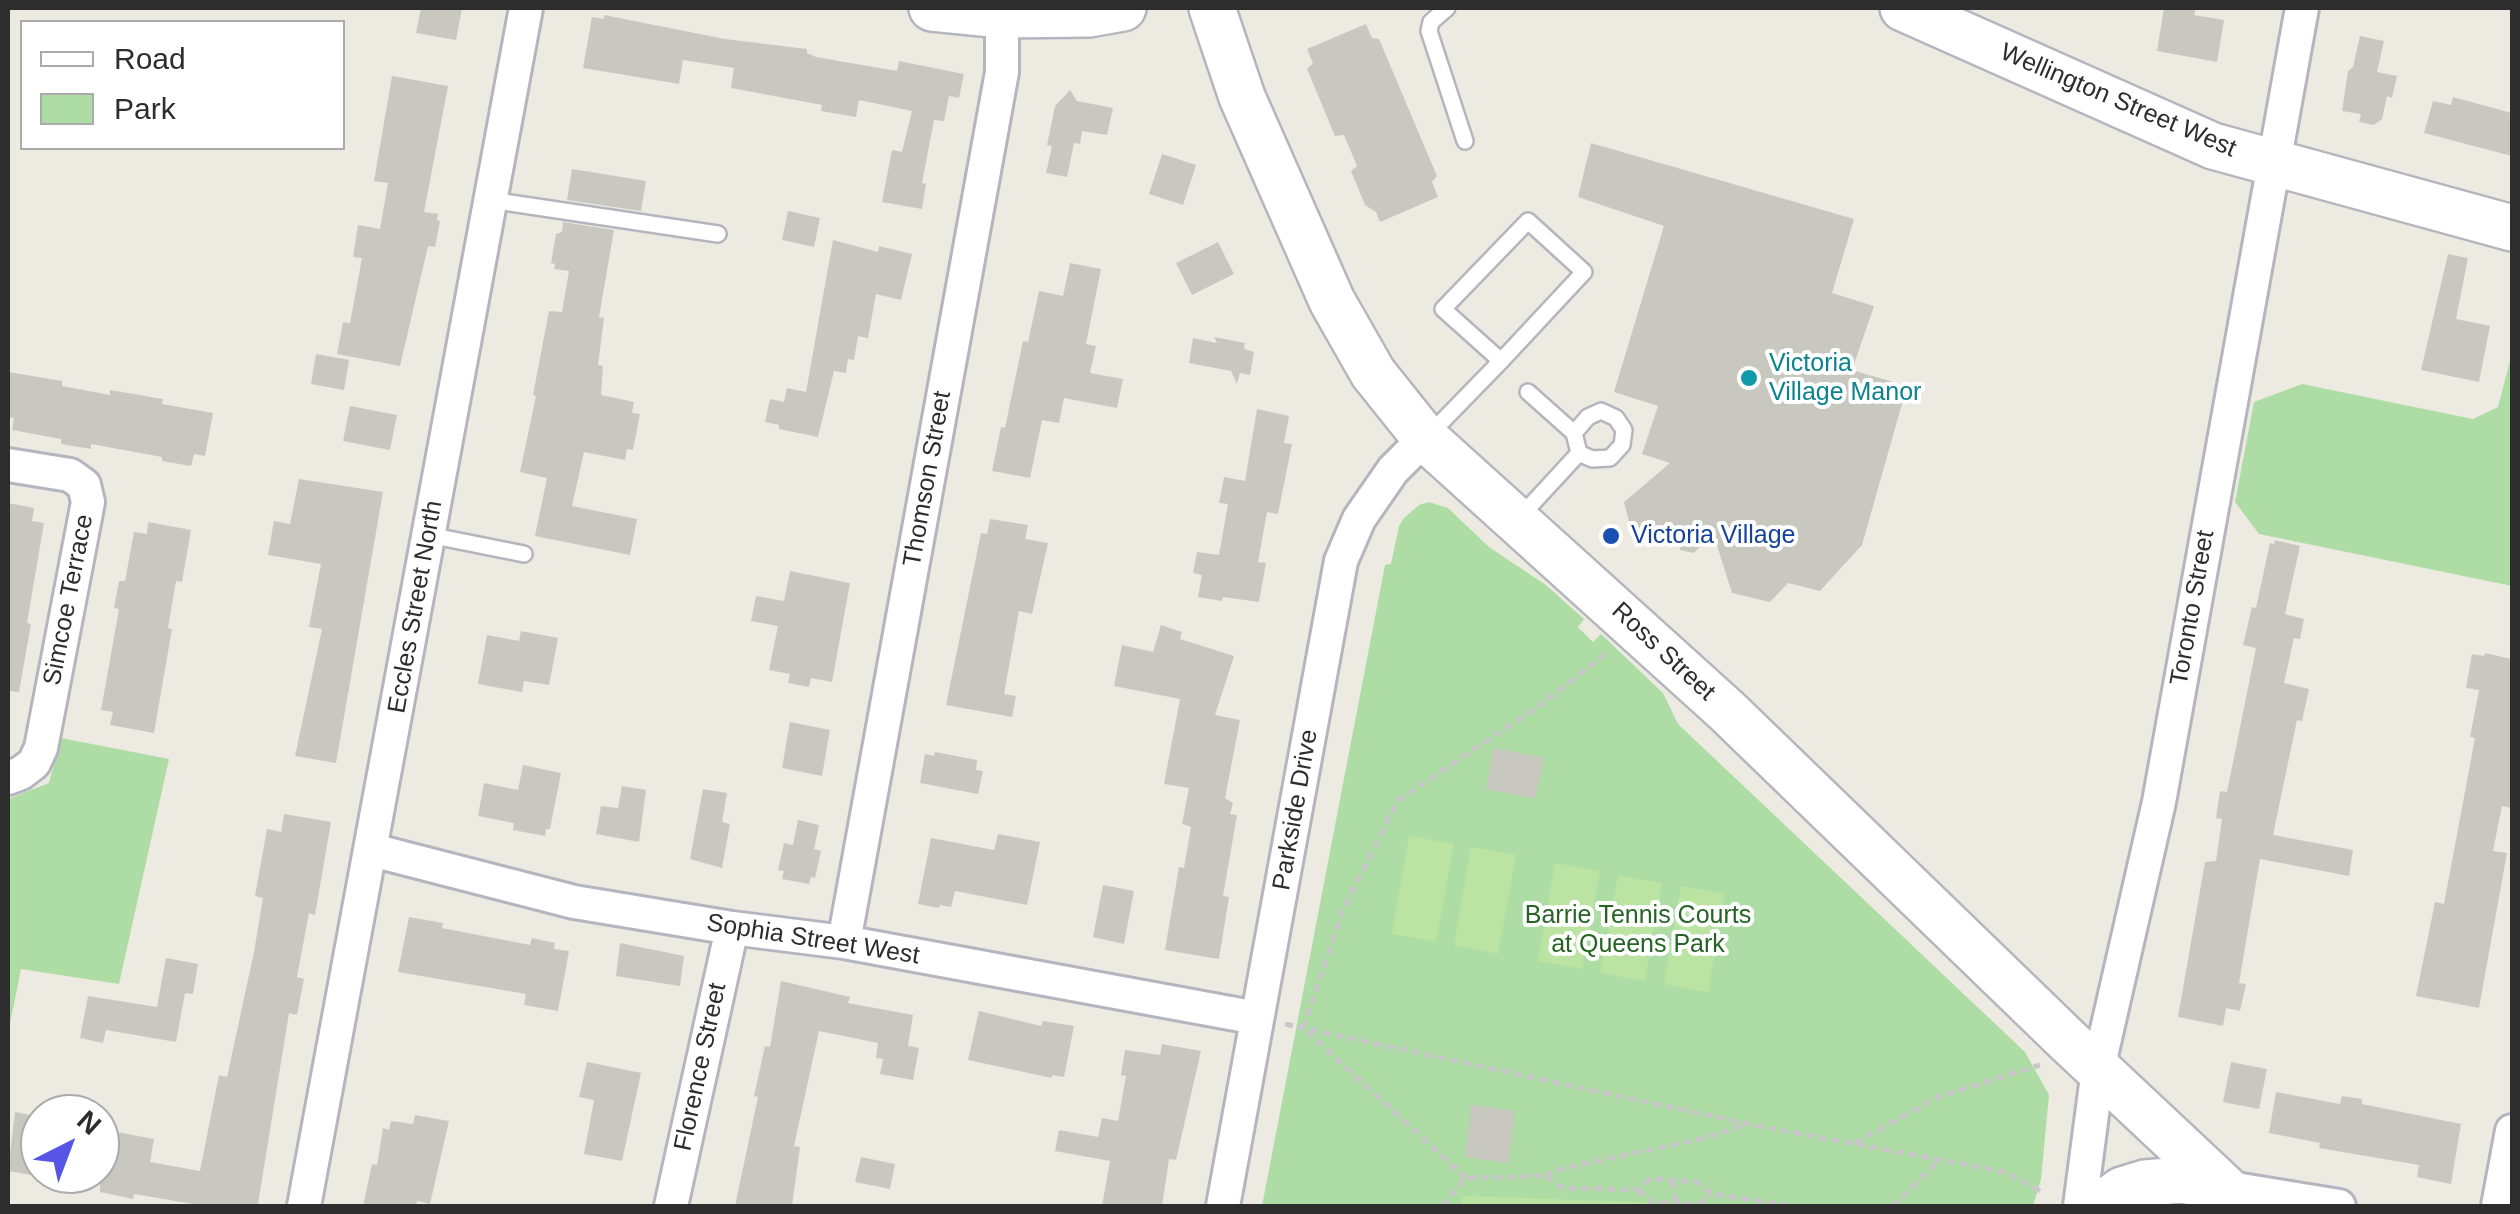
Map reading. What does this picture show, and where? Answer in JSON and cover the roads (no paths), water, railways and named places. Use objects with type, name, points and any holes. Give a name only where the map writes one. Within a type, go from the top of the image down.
[{"type":"main road","points":[[932,8],[1002,15],[1089,14],[1123,8]]},
{"type":"main road","name":"Ross Street","points":[[1212,8],[1242,97],[1332,301],[1373,373],[1425,438],[1727,710],[2234,1197]]},
{"type":"main road","name":"Wellington Street West","points":[[1902,8],[2213,146],[2512,228]]},
{"type":"main road","points":[[2100,1206],[2122,1190],[2145,1183],[2181,1180],[2234,1197]]},
{"type":"street","name":"Eccles Street North","points":[[304,1206],[526,8]]},
{"type":"street","name":"Toronto Street","points":[[2080,1206],[2098,1070],[2159,802],[2302,8]]},
{"type":"street","name":"Thomson Street","points":[[844,942],[1002,72],[1002,15]]},
{"type":"street","name":"Parkside Drive","points":[[1223,1206],[1341,561],[1359,520],[1394,470],[1425,438]]},
{"type":"street","name":"Simcoe Terrace","points":[[8,465],[70,475],[84,486],[88,502],[41,748],[21,774],[8,778]]},
{"type":"street","name":"Sophia Street West","points":[[372,850],[574,902],[844,942],[1258,1018]]},
{"type":"street","name":"Florence Street","points":[[672,1206],[732,928]]},
{"type":"street","points":[[2498,1206],[2512,1131]]},
{"type":"street","points":[[2234,1197],[2338,1206]]},
{"type":"lane","points":[[1447,8],[1431,22],[1429,31],[1465,142]]},
{"type":"lane","points":[[490,200],[718,234]]},
{"type":"lane","points":[[1425,438],[1501,361],[1584,272],[1528,221],[1442,308],[1501,361]]},
{"type":"lane","points":[[1528,392],[1574,434],[1579,454]]},
{"type":"lane","points":[[1574,434],[1588,417],[1601,411],[1616,418],[1624,430],[1622,445],[1610,458],[1592,459],[1579,454]]},
{"type":"lane","points":[[1518,520],[1579,454]]},
{"type":"lane","points":[[429,535],[524,554]]},
{"type":"place","name":"Victoria Village Manor","points":[[1749,378]]},
{"type":"place","name":"Victoria Village","points":[[1611,536]]},
{"type":"park label","name":"Barrie Tennis Courts at Queens Park","points":[[1638,930]]}]
